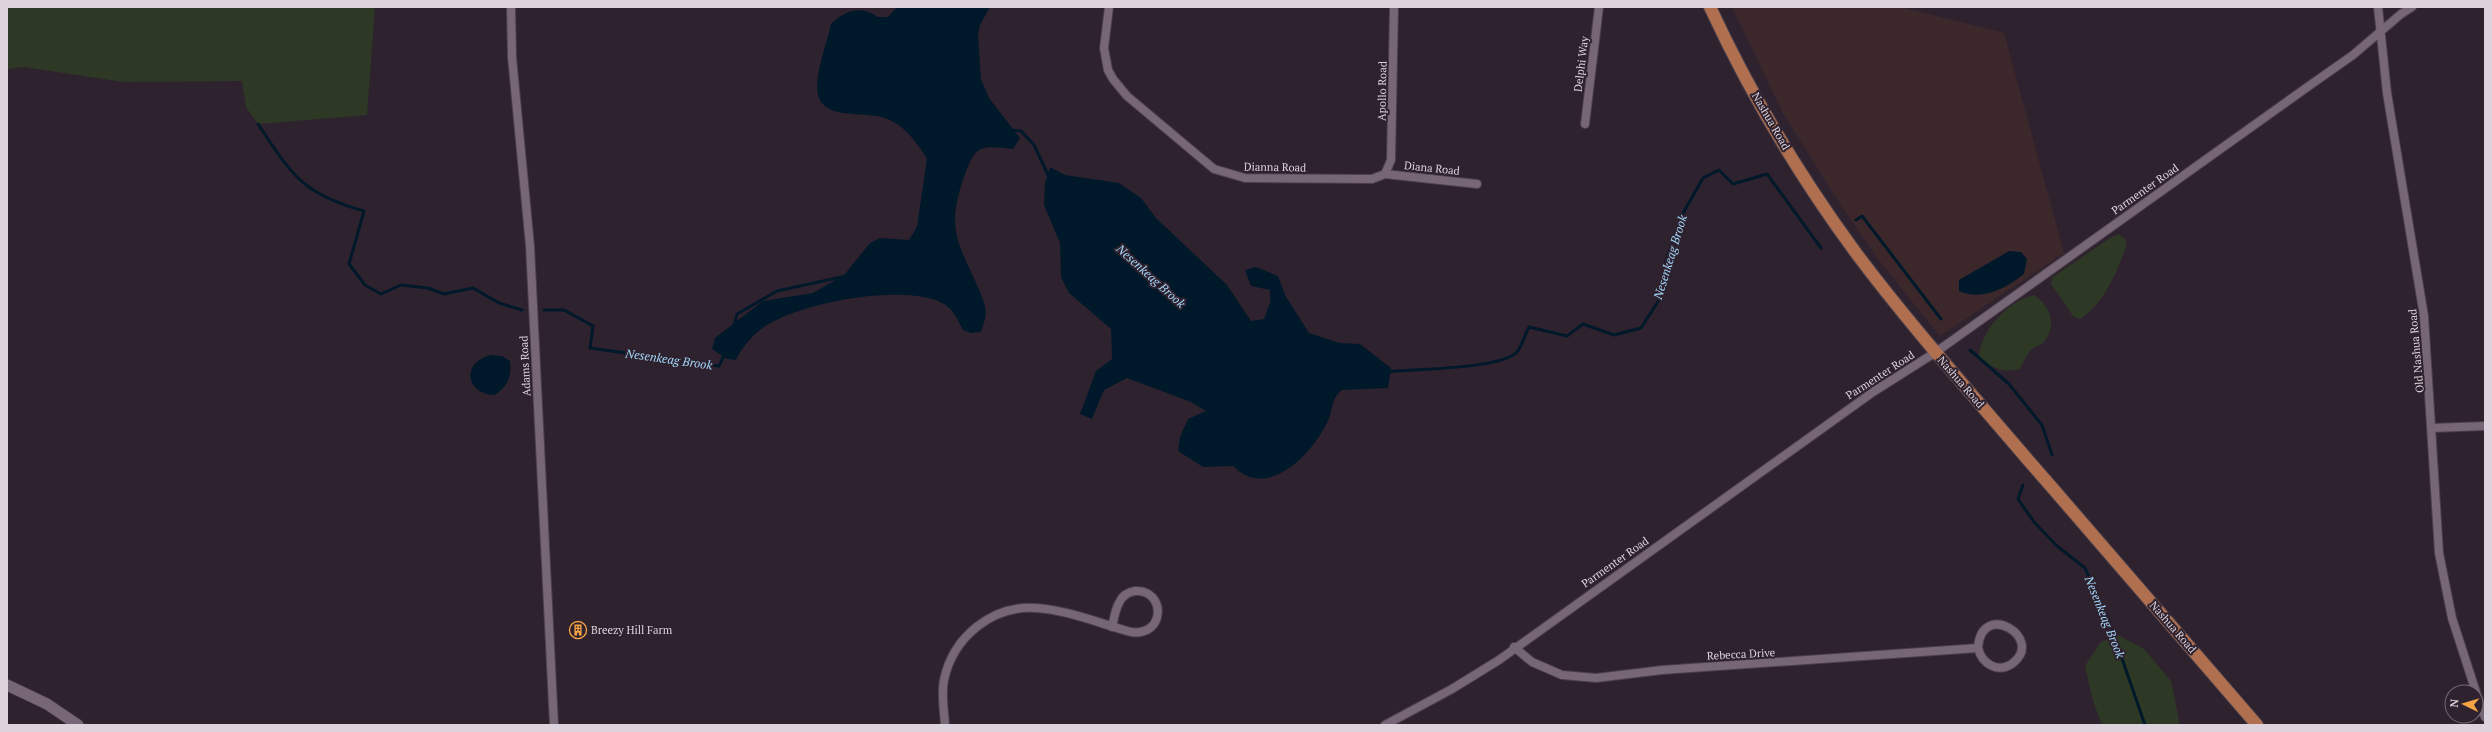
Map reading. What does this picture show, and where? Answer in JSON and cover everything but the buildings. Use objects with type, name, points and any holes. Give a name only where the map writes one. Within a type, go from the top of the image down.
[{"type":"main road","name":"Nashua Road","points":[[1710,7],[1745,76],[1826,210],[1857,254],[1936,352],[2258,725]]},
{"type":"street","name":"Adams Road","points":[[511,7],[512,57],[530,246],[554,725]]},
{"type":"street","name":"Dianna Road","points":[[1109,7],[1104,48],[1108,70],[1127,96],[1204,162],[1224,173],[1245,178],[1372,179],[1385,174]]},
{"type":"street","name":"Apollo Road","points":[[1385,174],[1391,154],[1394,7]]},
{"type":"street","name":"Delphi Way","points":[[1584,124],[1599,7]]},
{"type":"street","name":"Old Nashua Road","points":[[2378,7],[2386,93],[2424,316],[2432,428],[2436,520],[2444,586],[2474,684]]},
{"type":"street","name":"Parmenter Road","points":[[1385,725],[1452,689],[1514,647],[1873,392],[1936,352],[2347,59],[2380,31],[2412,7]]},
{"type":"street","name":"Diana Road","points":[[1385,174],[1477,184]]},
{"type":"street","points":[[2432,428],[2485,426]]},
{"type":"street","points":[[945,725],[943,695],[948,667],[962,641],[982,622],[1009,610],[1037,608],[1112,627],[1138,633],[1144,631],[1155,623],[1158,616],[1156,603],[1147,593],[1133,591],[1127,594],[1118,604],[1112,627]]},
{"type":"street","points":[[1999,624],[2012,629],[2020,641],[2019,655],[2015,661],[2003,667],[1989,665],[1984,661],[1978,648],[1981,634],[1992,626],[1999,624]]},
{"type":"street","name":"Rebecca Drive","points":[[1514,647],[1532,662],[1562,675],[1596,678],[1670,670],[1978,648]]},
{"type":"street","points":[[7,685],[47,704],[78,725]]},
{"type":"shaded area","points":[[1732,7],[1900,7],[2004,33],[2064,253],[1940,336],[1878,259],[1842,207],[1783,113]]},
{"type":"green space","points":[[7,7],[375,7],[367,115],[258,124],[246,107],[242,81],[124,82],[24,67],[7,69]]},
{"type":"green space","points":[[2119,234],[2126,240],[2126,247],[2114,277],[2102,297],[2088,313],[2080,319],[2073,316],[2051,284],[2053,277],[2110,238]]},
{"type":"green space","points":[[2034,295],[2045,305],[2050,316],[2050,329],[2044,342],[2029,352],[2020,369],[1998,369],[1979,357],[1981,347],[1990,327],[2015,303]]},
{"type":"green space","points":[[2116,634],[2144,649],[2171,681],[2180,725],[2102,725],[2093,701],[2085,666],[2100,643]]},
{"type":"water","points":[[990,7],[980,25],[978,35],[981,79],[989,98],[1020,138],[1013,149],[994,147],[981,149],[976,152],[968,166],[958,197],[955,224],[958,241],[985,307],[985,321],[981,332],[971,333],[963,330],[950,309],[944,304],[927,298],[904,295],[878,295],[823,304],[797,311],[776,320],[760,330],[743,348],[736,360],[727,359],[712,349],[715,338],[763,301],[813,293],[844,275],[870,243],[880,238],[909,240],[917,227],[927,158],[908,133],[896,123],[871,115],[850,114],[831,110],[824,105],[819,98],[817,87],[820,64],[831,24],[836,19],[848,12],[860,10],[872,13],[878,17],[888,17],[896,8]]},
{"type":"water","points":[[1050,167],[1065,175],[1119,183],[1141,198],[1156,218],[1227,285],[1251,321],[1264,319],[1270,303],[1270,290],[1251,286],[1245,270],[1256,267],[1278,276],[1285,295],[1309,333],[1340,343],[1360,344],[1391,368],[1388,388],[1342,390],[1338,393],[1334,401],[1327,423],[1320,435],[1299,460],[1287,470],[1273,476],[1260,479],[1246,476],[1233,466],[1203,467],[1178,451],[1180,437],[1188,419],[1206,411],[1191,402],[1127,378],[1104,390],[1092,419],[1080,414],[1096,371],[1112,359],[1111,329],[1069,293],[1061,277],[1060,243],[1044,205],[1045,183]]},
{"type":"water","points":[[2009,251],[2021,252],[2027,259],[2024,274],[2001,289],[1993,292],[1976,295],[1959,291],[1959,280]]},
{"type":"water","points":[[491,355],[502,356],[510,361],[510,376],[503,388],[495,395],[485,393],[478,389],[473,384],[470,377],[471,370],[475,364],[481,359]]},
{"type":"waterway","name":"Nesenkeag Brook","points":[[258,124],[280,157],[300,180],[326,197],[364,211],[349,264],[365,285],[381,294],[401,285],[428,288],[444,294],[473,288],[499,303],[522,310]]},
{"type":"waterway","name":"Nesenkeag Brook","points":[[1011,130],[1021,131],[1034,145],[1049,177]]},
{"type":"waterway","name":"Nesenkeag Brook","points":[[1387,372],[1476,365],[1508,358],[1517,352],[1529,327],[1567,336],[1583,324],[1614,335],[1641,328],[1659,300],[1666,261],[1682,215],[1703,178],[1719,170],[1733,184],[1767,174],[1821,248]]},
{"type":"waterway","name":"Nesenkeag Brook","points":[[1856,220],[1862,216],[1941,319]]},
{"type":"waterway","name":"Nesenkeag Brook","points":[[734,326],[737,314],[777,291],[846,276]]},
{"type":"waterway","name":"Nesenkeag Brook","points":[[544,310],[564,310],[593,326],[590,348],[719,366],[725,353]]},
{"type":"waterway","name":"Nesenkeag Brook","points":[[1970,350],[2009,384],[2042,425],[2052,455]]},
{"type":"waterway","name":"Nesenkeag Brook","points":[[2023,485],[2018,499],[2034,522],[2057,546],[2085,568],[2109,621],[2145,725]]},
{"type":"place","name":"Breezy Hill Farm","points":[[578,630]]}]
